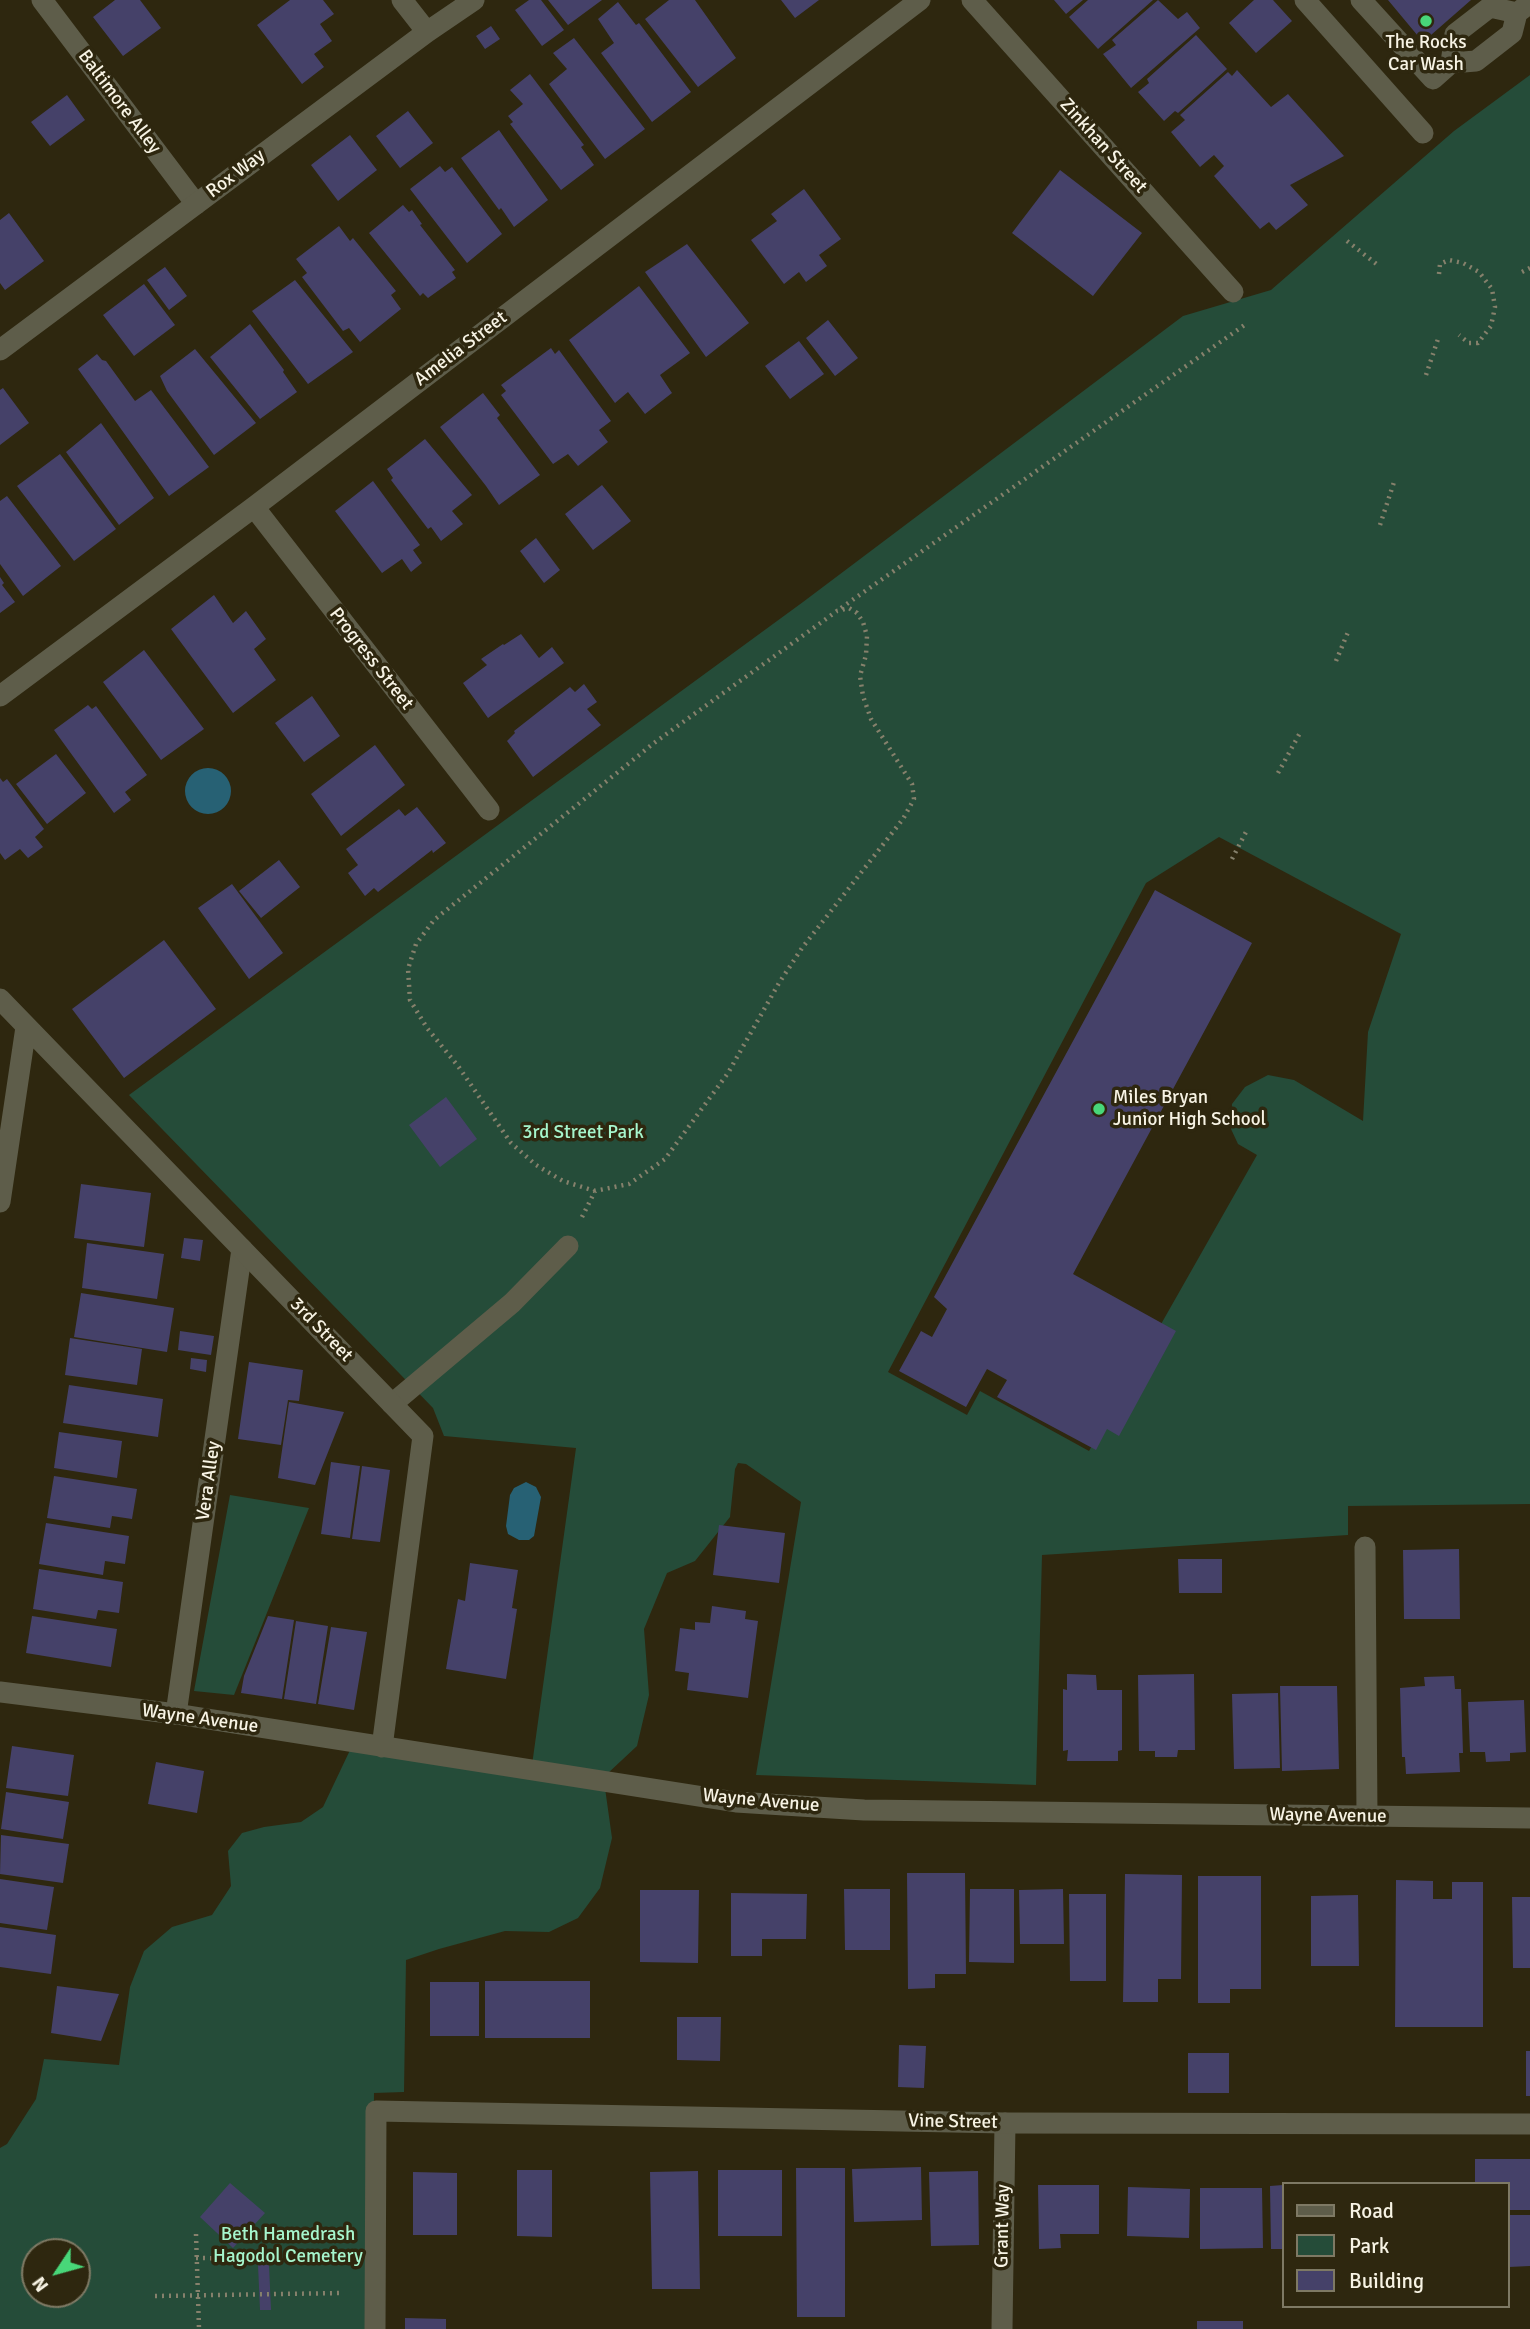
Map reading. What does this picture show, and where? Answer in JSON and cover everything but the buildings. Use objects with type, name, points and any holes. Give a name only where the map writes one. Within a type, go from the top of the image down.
[{"type":"street","name":"Baltimore Alley","points":[[42,0],[196,204]]},
{"type":"street","points":[[402,0],[427,33]]},
{"type":"street","name":"Rox Way","points":[[0,350],[474,0]]},
{"type":"street","name":"Amelia Street","points":[[0,696],[254,507],[920,0]]},
{"type":"street","name":"Zinkhan Street","points":[[972,0],[1233,292]]},
{"type":"street","points":[[1305,0],[1423,133]]},
{"type":"street","points":[[1361,0],[1433,79],[1451,63],[1476,61],[1512,33],[1524,8],[1490,7],[1455,34],[1451,63]]},
{"type":"street","name":"Progress Street","points":[[254,507],[489,810]]},
{"type":"street","name":"3rd Street","points":[[0,999],[423,1436],[382,1747]]},
{"type":"street","points":[[0,1202],[26,1027]]},
{"type":"street","points":[[392,1404],[512,1303],[568,1247]]},
{"type":"street","name":"Vera Alley","points":[[176,1714],[242,1249]]},
{"type":"street","points":[[1365,1547],[1367,1816]]},
{"type":"street","name":"Wayne Avenue","points":[[0,1692],[176,1714],[736,1802],[890,1810],[1530,1818]]},
{"type":"street","name":"Vine Street","points":[[375,2329],[376,2112],[1005,2123],[1530,2124]]},
{"type":"street","name":"Grant Way","points":[[1002,2329],[1005,2123]]},
{"type":"path","points":[[1347,241],[1379,266]]},
{"type":"path","points":[[1439,274],[1440,264],[1449,260],[1463,263],[1479,272],[1492,289],[1495,307],[1491,326],[1478,343],[1469,343],[1459,335]]},
{"type":"path","points":[[1522,272],[1530,268]]},
{"type":"path","points":[[837,611],[849,608],[857,613],[863,622],[867,636],[866,655],[860,676],[863,696],[871,719],[912,784],[914,799],[903,819],[802,948],[728,1073],[665,1159],[629,1184],[595,1191],[564,1181],[536,1165],[511,1143],[458,1066],[427,1028],[410,1000],[408,969],[416,944],[434,920],[654,743],[837,611],[1256,317]]},
{"type":"path","points":[[1426,375],[1439,336]]},
{"type":"path","points":[[1380,525],[1395,479]]},
{"type":"path","points":[[1336,661],[1348,632]]},
{"type":"path","points":[[1278,773],[1301,731]]},
{"type":"path","points":[[1232,859],[1247,830]]},
{"type":"path","points":[[568,1247],[595,1191]]},
{"type":"path","points":[[196,2234],[200,2329]]},
{"type":"path","points":[[196,2258],[341,2260]]},
{"type":"path","points":[[155,2296],[342,2293]]},
{"type":"green space","name":"3rd Street Park","points":[[1530,75],[1530,1504],[1348,1506],[1348,1535],[1042,1555],[1036,1785],[756,1775],[801,1502],[746,1464],[738,1463],[730,1517],[695,1561],[667,1573],[644,1629],[649,1695],[637,1746],[607,1774],[532,1765],[576,1448],[444,1436],[433,1408],[129,1095],[803,602],[1183,316],[1271,290],[1454,131]],"holes":[[[1219,837],[1401,934],[1368,1032],[1363,1121],[1294,1080],[1268,1075],[1245,1087],[1232,1104],[1231,1129],[1238,1144],[1257,1155],[1089,1451],[980,1391],[967,1415],[888,1372],[1146,883]]]},
{"type":"green space","points":[[230,1495],[309,1508],[234,1695],[194,1691]]},
{"type":"green space","name":"Beth Hamedrash Hagodol Cemetery","points":[[351,1748],[605,1788],[612,1838],[600,1888],[578,1918],[549,1932],[505,1931],[406,1960],[404,2092],[374,2093],[372,2329],[0,2329],[0,2148],[7,2144],[36,2099],[44,2059],[119,2065],[130,1987],[144,1951],[172,1927],[212,1915],[231,1886],[228,1851],[242,1833],[301,1822],[323,1807]]},
{"type":"water","points":[[208,768],[224,775],[231,791],[224,807],[208,814],[192,807],[185,791],[192,775]]},
{"type":"water","points":[[526,1482],[536,1487],[541,1497],[534,1536],[529,1540],[519,1540],[508,1534],[506,1526],[510,1495],[514,1488]]},
{"type":"place","name":"The Rocks Car Wash","points":[[1426,21]]},
{"type":"place","name":"Miles Bryan Junior High School","points":[[1099,1109]]}]
